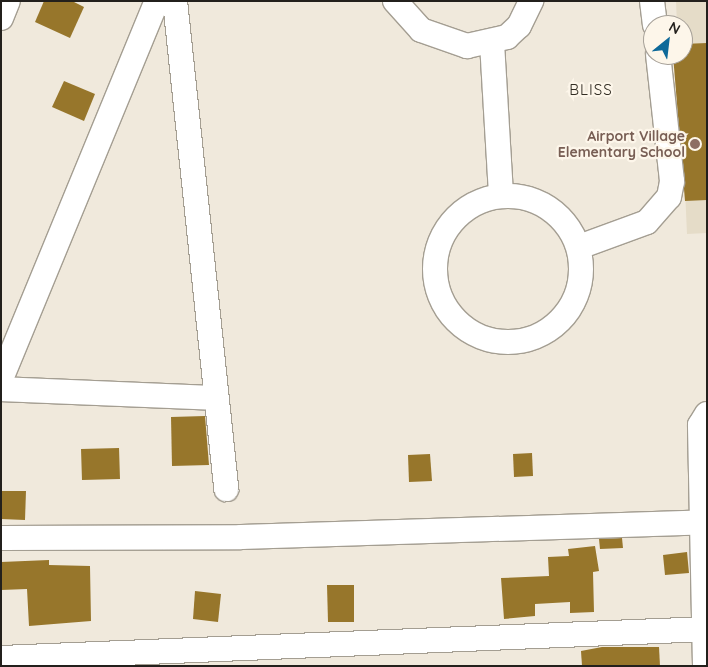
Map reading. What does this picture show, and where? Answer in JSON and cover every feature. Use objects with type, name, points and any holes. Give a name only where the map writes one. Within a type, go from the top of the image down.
[{"type":"street","points":[[1,18],[8,1]]},
{"type":"street","points":[[1,379],[158,1]]},
{"type":"street","points":[[175,1],[213,398],[226,489]]},
{"type":"street","points":[[396,1],[421,30],[443,41],[467,46],[492,43],[519,26],[531,1]]},
{"type":"street","points":[[652,1],[654,15]]},
{"type":"street","points":[[492,43],[501,195]]},
{"type":"street","points":[[579,247],[647,222],[669,197],[672,181],[659,65]]},
{"type":"street","points":[[501,195],[526,197],[549,208],[568,225],[579,247],[582,271],[577,294],[565,315],[547,331],[525,340],[501,342],[478,335],[458,322],[443,303],[435,280],[435,256],[443,234],[458,215],[478,202],[501,195]]},
{"type":"street","points":[[1,389],[213,398]]},
{"type":"street","points":[[706,666],[704,522],[700,424],[707,414]]},
{"type":"street","points":[[1,538],[241,537],[704,522]]},
{"type":"street","points":[[1,658],[706,629]]},
{"type":"shaded area","name":"Airport Village Elementary School","points":[[676,1],[707,1],[707,233],[687,234],[679,65],[693,65],[693,15],[677,15]]},
{"type":"building","points":[[44,1],[72,1],[84,7],[70,38],[35,22]]},
{"type":"building","name":"Airport Village Elementary School","points":[[707,43],[707,200],[685,201],[674,65],[693,65],[693,44]]},
{"type":"building","points":[[64,81],[95,94],[84,121],[52,107]]},
{"type":"building","points":[[205,416],[209,465],[172,466],[171,417]]},
{"type":"building","points":[[119,448],[120,479],[82,480],[81,449]]},
{"type":"building","points":[[532,453],[533,476],[514,477],[513,454]]},
{"type":"building","points":[[430,454],[432,481],[409,482],[408,455]]},
{"type":"building","points":[[2,491],[26,491],[25,520],[1,519]]},
{"type":"building","points":[[622,538],[623,548],[600,549],[599,539]]},
{"type":"building","points":[[595,546],[599,571],[593,572],[594,612],[570,613],[570,602],[535,604],[535,616],[504,619],[501,578],[549,576],[548,557],[569,556],[568,549]]},
{"type":"building","points":[[687,552],[689,573],[665,575],[663,555]]},
{"type":"building","points":[[49,560],[49,565],[90,566],[91,621],[29,626],[27,589],[1,590],[1,562]]},
{"type":"building","points":[[327,585],[354,585],[354,622],[328,622]]},
{"type":"building","points":[[195,591],[221,594],[218,622],[193,619]]},
{"type":"building","points":[[602,647],[659,647],[660,666],[582,666],[581,651]]},
{"type":"place","name":"Airport Village Elementary School","points":[[695,144]]},
{"type":"district","name":"BLISS","points":[[591,90]]}]
